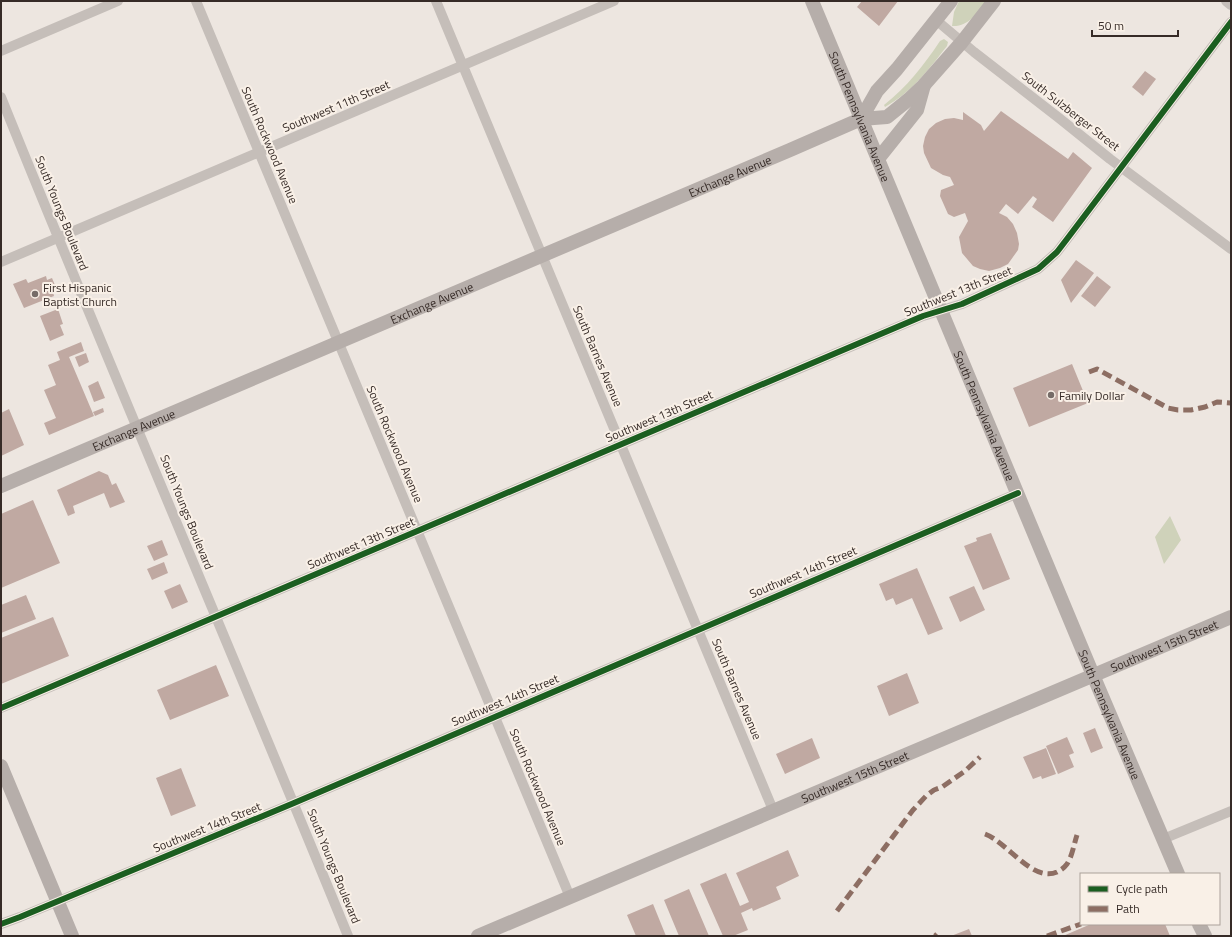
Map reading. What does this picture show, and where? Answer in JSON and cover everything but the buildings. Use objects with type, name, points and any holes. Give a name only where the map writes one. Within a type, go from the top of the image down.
[{"type":"main road","name":"South Pennsylvania Avenue","points":[[812,1],[1093,675],[1178,873]]},
{"type":"main road","points":[[861,119],[877,91],[897,69],[951,1]]},
{"type":"main road","name":"Exchange Avenue","points":[[1,486],[861,119],[886,117],[924,85],[962,42],[994,1]]},
{"type":"main road","points":[[878,159],[917,110],[924,85]]},
{"type":"main road","name":"Southwest 15th Street","points":[[478,936],[1231,617]]},
{"type":"main road","points":[[1,766],[72,936]]},
{"type":"main road","points":[[1200,925],[1205,936]]},
{"type":"street","points":[[1,52],[118,1]]},
{"type":"street","name":"South Rockwood Avenue","points":[[196,1],[570,897]]},
{"type":"street","name":"South Barnes Avenue","points":[[436,1],[773,810]]},
{"type":"street","name":"Southwest 11th Street","points":[[1,262],[614,1]]},
{"type":"street","points":[[1226,1],[1231,5]]},
{"type":"street","name":"South Sulzberger Street","points":[[936,20],[974,52],[1110,159],[1122,166],[1231,249]]},
{"type":"street","name":"Southwest 13th Street","points":[[1,708],[923,316],[962,304],[1038,269],[1057,252],[1231,22]]},
{"type":"street","name":"South Youngs Boulevard","points":[[1,97],[58,238],[138,427],[348,936]]},
{"type":"street","name":"Southwest 14th Street","points":[[1,924],[294,803],[1018,493]]},
{"type":"street","points":[[1163,839],[1231,811]]},
{"type":"green space","points":[[959,1],[987,1],[968,22],[958,26],[952,26],[954,12]]},
{"type":"green space","points":[[944,39],[948,42],[947,46],[927,71],[904,94],[885,107],[884,105],[908,83],[940,41]]},
{"type":"green space","points":[[1170,516],[1181,540],[1164,564],[1155,537]]},
{"type":"marked path","points":[[1089,372],[1097,369],[1168,408],[1191,410],[1205,407],[1217,402],[1231,403]]},
{"type":"marked path","points":[[837,911],[913,810],[926,796],[965,771],[980,757]]},
{"type":"marked path","points":[[985,834],[993,838],[1029,867],[1039,872],[1048,874],[1057,872],[1067,864],[1072,854],[1077,835]]},
{"type":"marked path","points":[[1047,936],[1080,924]]},
{"type":"cycle path","points":[[1,708],[923,316],[962,304],[1038,269],[1057,252],[1231,22]]},
{"type":"cycle path","points":[[1,924],[294,803],[1018,493]]},
{"type":"place","name":"First Hispanic Baptist Church","points":[[35,294]]},
{"type":"place","name":"Family Dollar","points":[[1051,395]]}]
